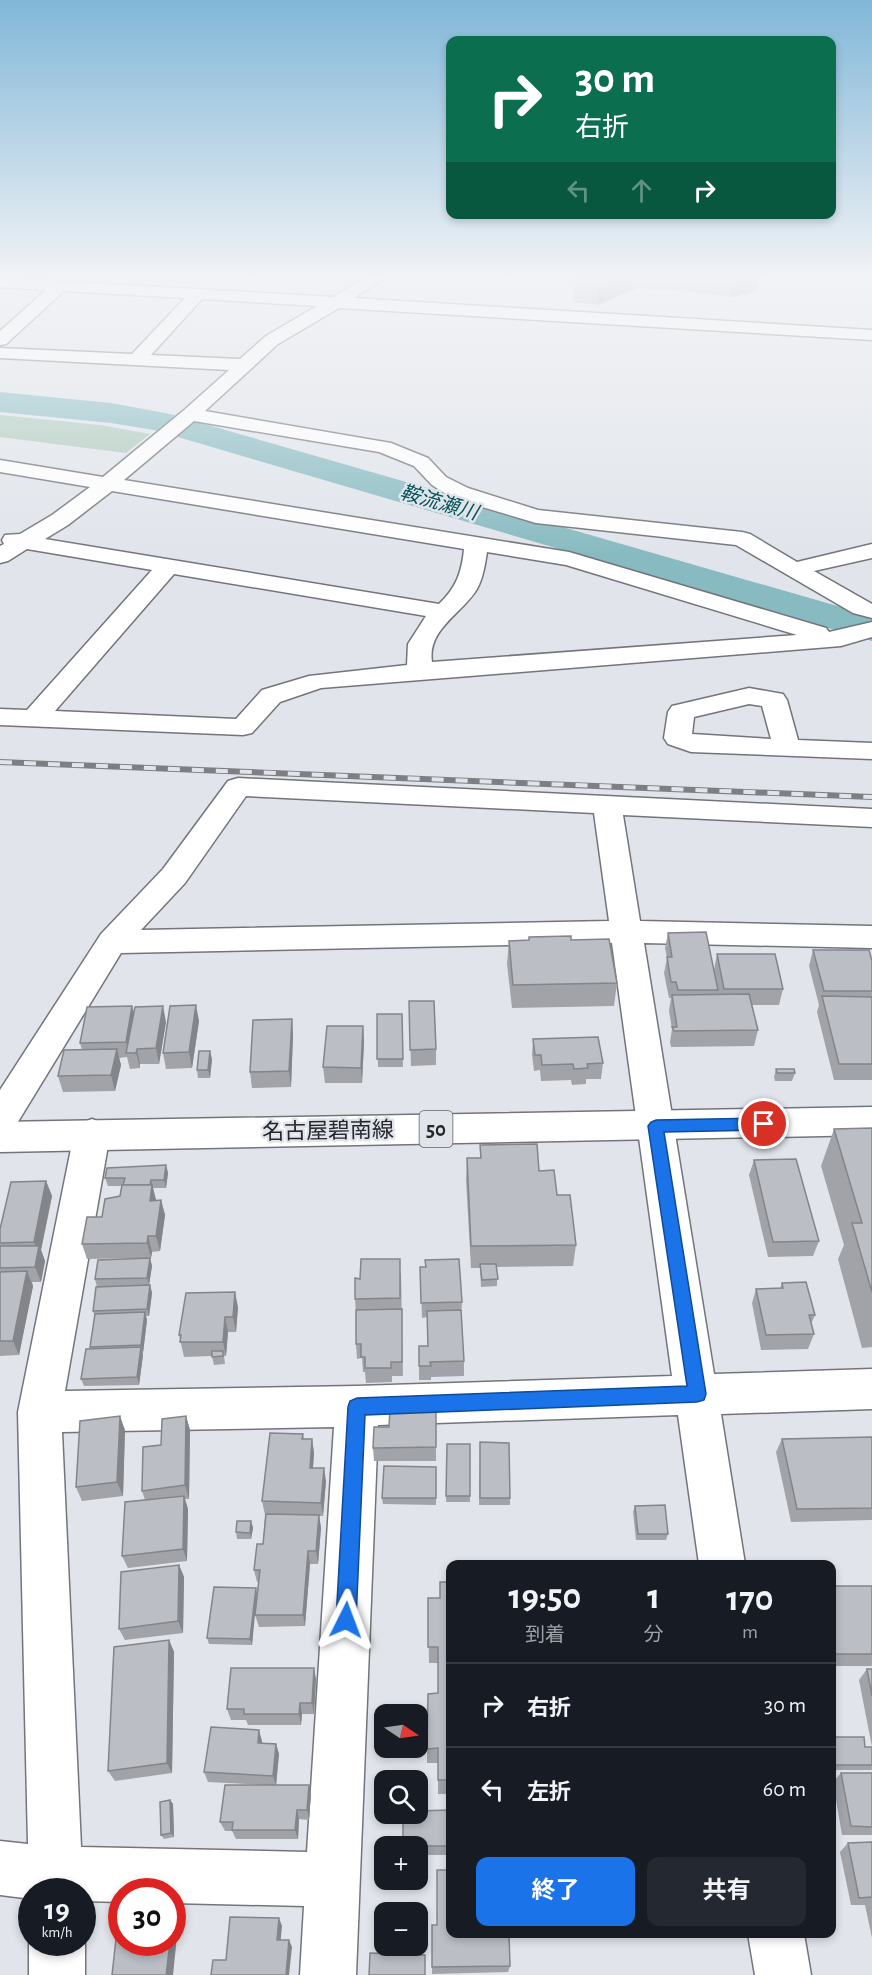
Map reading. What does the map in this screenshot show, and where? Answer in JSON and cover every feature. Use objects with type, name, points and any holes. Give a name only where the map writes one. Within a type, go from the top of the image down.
[{"type":"street","points":[[0,556],[60,520],[107,484],[190,415],[237,370]]},
{"type":"street","points":[[190,415],[384,447],[421,462],[439,481],[460,493],[536,516],[742,539],[861,608],[872,611]]},
{"type":"street","points":[[0,466],[569,558],[845,638]]},
{"type":"street","points":[[0,537],[442,612]]},
{"type":"street","points":[[420,671],[416,656],[427,627],[466,588],[476,556],[476,543]]},
{"type":"street","points":[[795,570],[872,551]]},
{"type":"street","points":[[34,719],[168,566]]},
{"type":"street","points":[[0,717],[243,727],[271,696],[318,681],[845,638],[872,629]]},
{"type":"street","points":[[787,748],[872,751]]},
{"type":"street","points":[[0,1120],[112,942],[174,876],[238,787],[607,807],[872,818]]},
{"type":"street","points":[[607,807],[628,932],[721,1560]]},
{"type":"street","points":[[112,942],[628,932],[872,937]]},
{"type":"street","name":"名古屋碧南線","points":[[0,1137],[872,1121]]},
{"type":"street","points":[[55,1878],[40,1412],[92,1134]]},
{"type":"street","points":[[40,1412],[357,1407],[872,1389]]},
{"type":"street","points":[[328,1975],[357,1407]]},
{"type":"street","points":[[0,1868],[39,1878]]},
{"type":"street","points":[[96,1882],[332,1880]]},
{"type":"street","points":[[777,1938],[783,1975]]},
{"type":"street","points":[[57,1956],[57,1975]]},
{"type":"green space","points":[[0,415],[100,425],[150,434],[126,453],[0,437]]},
{"type":"building","points":[[706,932],[718,990],[678,990],[676,982],[671,982],[667,957],[672,957],[668,933]]},
{"type":"building","points":[[571,936],[571,940],[609,939],[617,983],[513,985],[509,941],[529,940],[529,937]]},
{"type":"building","points":[[813,950],[869,950],[872,961],[872,991],[824,991]]},
{"type":"building","points":[[717,954],[775,954],[783,989],[724,989]]},
{"type":"building","points":[[749,994],[758,1030],[674,1031],[672,1027],[677,1027],[672,995]]},
{"type":"building","points":[[822,996],[872,997],[872,1064],[839,1064]]},
{"type":"building","points":[[409,1001],[434,1001],[436,1049],[410,1050]]},
{"type":"building","points":[[196,1005],[189,1052],[163,1053],[170,1006]]},
{"type":"building","points":[[132,1006],[126,1042],[80,1043],[87,1007]]},
{"type":"building","points":[[163,1006],[156,1048],[137,1049],[136,1053],[126,1053],[135,1007]]},
{"type":"building","points":[[377,1014],[402,1014],[403,1059],[377,1059]]},
{"type":"building","points":[[292,1019],[289,1071],[250,1072],[253,1020]]},
{"type":"building","points":[[327,1026],[363,1026],[361,1068],[323,1067]]},
{"type":"building","points":[[598,1037],[603,1063],[587,1064],[588,1068],[574,1069],[573,1064],[542,1065],[541,1055],[535,1055],[533,1039]]},
{"type":"building","points":[[117,1049],[111,1075],[58,1076],[64,1050]]},
{"type":"building","points":[[199,1051],[210,1051],[208,1070],[197,1070]]},
{"type":"building","points":[[776,1069],[794,1069],[795,1073],[777,1073]]},
{"type":"building","points":[[872,1128],[872,1292],[852,1223],[862,1223],[834,1129]]},
{"type":"building","points":[[537,1144],[539,1171],[554,1170],[557,1195],[570,1195],[576,1245],[471,1246],[467,1158],[481,1158],[480,1145]]},
{"type":"building","points":[[796,1159],[819,1241],[773,1242],[754,1160]]},
{"type":"building","points":[[166,1165],[164,1180],[151,1180],[150,1185],[123,1185],[125,1178],[105,1178],[107,1168]]},
{"type":"building","points":[[46,1181],[34,1242],[0,1243],[0,1229],[11,1182]]},
{"type":"building","points":[[122,1185],[152,1185],[150,1201],[161,1200],[156,1236],[148,1236],[147,1243],[82,1244],[87,1217],[102,1217],[105,1199],[120,1196]]},
{"type":"building","points":[[0,1246],[39,1246],[35,1267],[0,1268]]},
{"type":"building","points":[[150,1258],[147,1278],[95,1279],[98,1260]]},
{"type":"building","points":[[361,1259],[400,1259],[400,1298],[355,1299],[355,1278],[360,1279]]},
{"type":"building","points":[[459,1259],[462,1302],[421,1303],[420,1267],[426,1267],[425,1260]]},
{"type":"building","points":[[480,1264],[496,1264],[498,1279],[482,1280]]},
{"type":"building","points":[[27,1271],[13,1341],[0,1341],[0,1272]]},
{"type":"building","points":[[806,1282],[815,1315],[809,1315],[814,1334],[766,1335],[756,1289],[783,1288],[782,1283]]},
{"type":"building","points":[[150,1285],[147,1309],[93,1311],[96,1287]]},
{"type":"building","points":[[235,1292],[233,1317],[225,1317],[223,1342],[180,1342],[181,1335],[179,1335],[186,1293]]},
{"type":"building","points":[[402,1309],[402,1362],[391,1362],[391,1368],[365,1368],[365,1357],[361,1357],[361,1344],[356,1344],[356,1310]]},
{"type":"building","points":[[461,1310],[464,1361],[430,1362],[431,1366],[419,1366],[419,1346],[428,1346],[427,1311]]},
{"type":"building","points":[[145,1312],[141,1345],[90,1347],[95,1314]]},
{"type":"building","points":[[141,1347],[137,1377],[81,1379],[86,1349]]},
{"type":"building","points":[[212,1351],[223,1351],[223,1356],[212,1357]]},
{"type":"building","points":[[436,1407],[436,1447],[373,1448],[374,1427],[389,1427],[390,1408]]},
{"type":"building","points":[[120,1416],[117,1482],[76,1487],[80,1421]]},
{"type":"building","points":[[186,1416],[185,1485],[142,1491],[143,1447],[161,1445],[162,1419]]},
{"type":"building","points":[[270,1433],[303,1434],[302,1439],[312,1439],[310,1468],[324,1468],[321,1503],[262,1501]]},
{"type":"building","points":[[872,1437],[872,1508],[797,1509],[782,1439]]},
{"type":"building","points":[[480,1442],[509,1443],[510,1498],[480,1498]]},
{"type":"building","points":[[447,1444],[470,1444],[470,1496],[446,1496]]},
{"type":"building","points":[[384,1466],[436,1467],[436,1498],[382,1498]]},
{"type":"building","points":[[184,1496],[183,1549],[122,1556],[125,1502]]},
{"type":"building","points":[[665,1505],[668,1534],[638,1534],[635,1506]]},
{"type":"building","points":[[266,1514],[319,1515],[316,1551],[308,1551],[303,1615],[255,1615],[260,1570],[254,1570],[257,1544],[263,1544]]},
{"type":"building","points":[[237,1521],[251,1521],[250,1533],[236,1532]]},
{"type":"building","points":[[179,1565],[178,1621],[119,1629],[121,1572]]},
{"type":"building","points":[[440,1582],[446,1582],[446,1780],[438,1780],[438,1748],[428,1749],[428,1694],[438,1693],[438,1647],[428,1647],[428,1598],[440,1598]]},
{"type":"building","points":[[836,1586],[872,1586],[872,1654],[836,1654]]},
{"type":"building","points":[[214,1587],[256,1588],[250,1639],[207,1638]]},
{"type":"building","points":[[169,1640],[167,1763],[108,1771],[114,1647]]},
{"type":"building","points":[[231,1668],[314,1668],[312,1703],[300,1703],[299,1714],[244,1714],[244,1709],[227,1709]]},
{"type":"building","points":[[867,1669],[872,1669],[872,1696]]},
{"type":"building","points":[[211,1727],[259,1730],[258,1743],[276,1744],[273,1776],[204,1772]]},
{"type":"building","points":[[836,1737],[864,1737],[865,1747],[872,1747],[872,1765],[836,1765]]},
{"type":"building","points":[[841,1773],[872,1773],[872,1827],[851,1826]]},
{"type":"building","points":[[225,1785],[309,1785],[307,1810],[297,1810],[295,1830],[232,1830],[233,1822],[220,1822]]},
{"type":"building","points":[[170,1800],[171,1833],[161,1835],[160,1802]]},
{"type":"building","points":[[446,1810],[446,1846],[428,1846],[428,1836],[403,1836],[403,1824],[428,1824],[428,1811]]},
{"type":"building","points":[[872,1842],[872,1897],[859,1898],[848,1843]]},
{"type":"building","points":[[437,1870],[446,1870],[446,1938],[509,1938],[510,1966],[432,1967],[432,1925],[437,1925]]},
{"type":"building","points":[[230,1917],[279,1918],[277,1940],[289,1940],[286,1975],[211,1975],[213,1960],[226,1960]]},
{"type":"building","points":[[370,1953],[374,1953],[374,1956],[425,1956],[425,1975],[369,1975]]},
{"type":"building","points":[[114,1956],[168,1956],[166,1975],[112,1975]]},
{"type":"waterway","name":"鞍流瀬川","points":[[0,402],[111,413],[158,421],[872,629]]},
{"type":"railway","points":[[0,762],[872,797]]},
{"type":"route","points":[[346,1620],[357,1407],[697,1394],[656,1126],[764,1124]]}]
